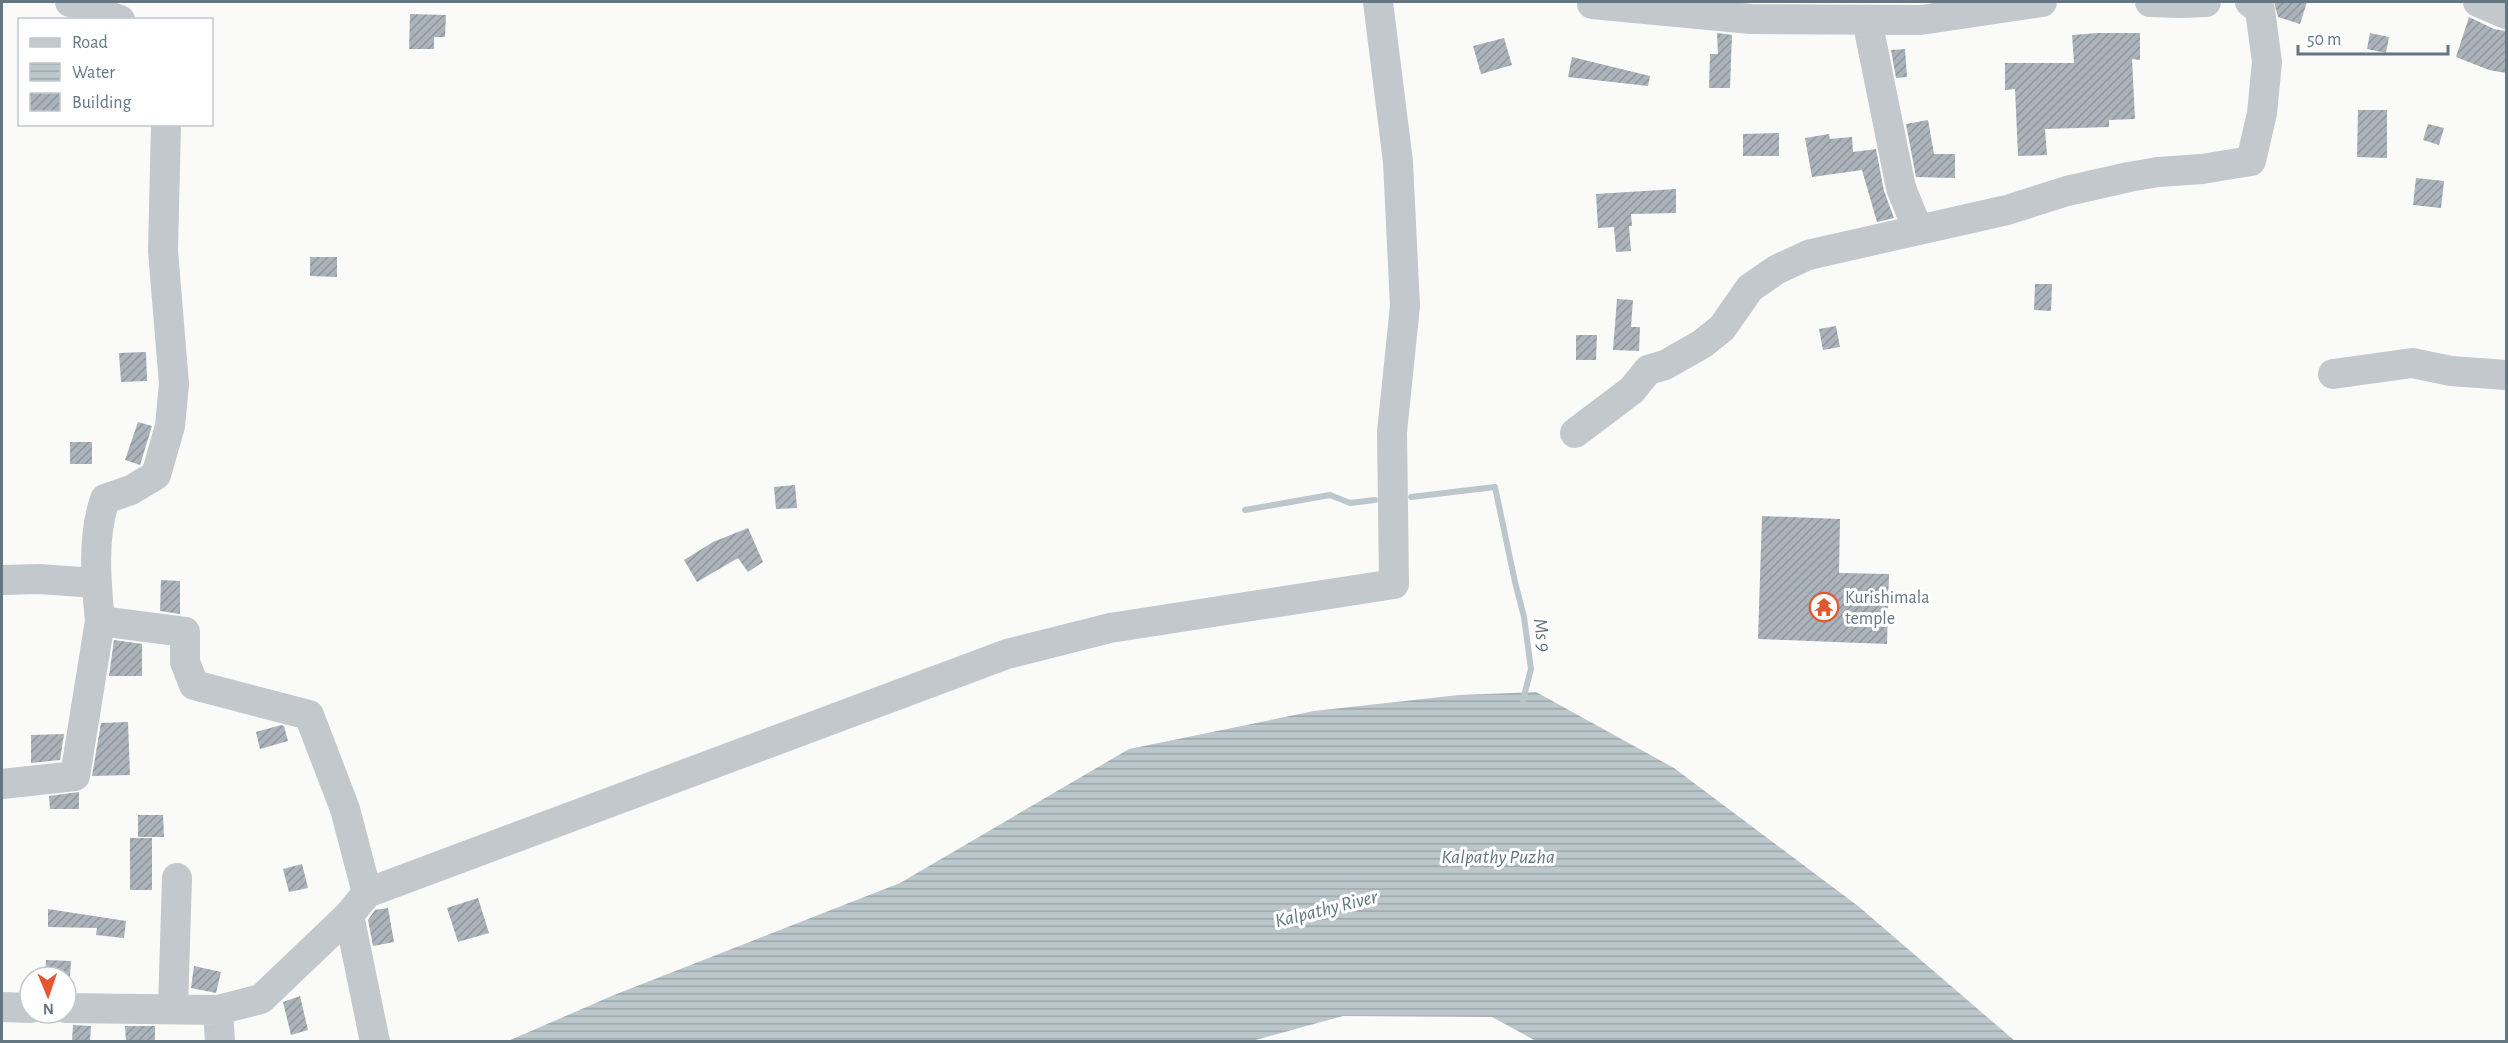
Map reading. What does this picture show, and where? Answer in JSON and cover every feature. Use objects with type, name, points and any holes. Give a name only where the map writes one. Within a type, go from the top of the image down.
[{"type":"street","points":[[70,2],[114,18]]},
{"type":"street","points":[[78,1008],[218,1010],[261,999],[368,893],[1007,654],[1110,628],[1394,584],[1392,432],[1406,306],[1398,162],[1378,2]]},
{"type":"street","points":[[1592,2],[1592,4],[1751,19],[1867,20],[1921,20],[2042,2]]},
{"type":"street","points":[[2150,2],[2206,2]]},
{"type":"street","points":[[1575,433],[1632,390],[1648,370],[1665,365],[1702,344],[1722,328],[1750,288],[1776,270],[1808,255],[2007,210],[2067,191],[2129,177],[2158,171],[2202,169],[2251,161],[2262,113],[2266,62],[2260,10],[2250,2]]},
{"type":"street","points":[[2478,2],[2506,14]]},
{"type":"street","points":[[1867,20],[1901,188],[1918,230]]},
{"type":"street","points":[[2,784],[75,776],[100,621],[96,583],[99,517],[105,499],[131,490],[156,475],[170,426],[174,384],[163,251],[166,126]]},
{"type":"street","points":[[2333,374],[2412,363],[2451,371],[2506,375]]},
{"type":"street","points":[[2,580],[39,579],[96,583]]},
{"type":"street","points":[[100,621],[185,632],[185,662],[194,685],[309,715],[345,809],[368,893]]},
{"type":"street","points":[[173,1008],[177,878]]},
{"type":"street","points":[[348,915],[375,1041]]},
{"type":"street","points":[[2,1007],[18,1008]]},
{"type":"street","points":[[218,1010],[220,1041]]},
{"type":"water","name":"Kalpathy Puzha","points":[[1536,692],[1674,768],[1858,906],[2015,1041],[1538,1042],[1492,1017],[1343,1016],[1248,1042],[508,1041],[614,995],[900,883],[1129,749],[1314,711],[1459,695]]},
{"type":"building","points":[[2274,2],[2307,2],[2300,24],[2278,17]]},
{"type":"building","points":[[410,14],[446,15],[445,37],[434,37],[434,49],[409,49]]},
{"type":"building","points":[[2469,17],[2494,29],[2506,31],[2506,73],[2489,70],[2456,57]]},
{"type":"building","points":[[1717,33],[1732,35],[1730,88],[1709,88],[1710,54],[1718,54]]},
{"type":"building","points":[[2140,33],[2140,60],[2132,59],[2135,119],[2109,120],[2109,127],[2045,129],[2047,155],[2018,156],[2015,89],[2005,90],[2005,63],[2074,63],[2072,35]]},
{"type":"building","points":[[2370,33],[2389,37],[2386,53],[2367,49]]},
{"type":"building","points":[[1504,38],[1512,65],[1481,74],[1473,46]]},
{"type":"building","points":[[1905,49],[1907,77],[1896,78],[1891,50]]},
{"type":"building","points":[[1572,57],[1650,76],[1648,86],[1568,77]]},
{"type":"building","points":[[2358,110],[2387,110],[2387,158],[2357,157]]},
{"type":"building","points":[[1928,120],[1934,154],[1955,154],[1955,178],[1916,177],[1906,124]]},
{"type":"building","points":[[2428,124],[2444,128],[2439,145],[2423,140]]},
{"type":"building","points":[[1779,133],[1779,156],[1743,156],[1743,134]]},
{"type":"building","points":[[1829,134],[1830,139],[1852,137],[1853,152],[1876,149],[1884,191],[1894,218],[1877,222],[1862,170],[1812,177],[1805,138]]},
{"type":"building","points":[[2416,178],[2444,181],[2441,208],[2413,205]]},
{"type":"building","points":[[1676,189],[1676,213],[1631,214],[1632,226],[1629,226],[1631,251],[1616,252],[1614,227],[1598,228],[1596,194]]},
{"type":"building","points":[[310,257],[337,257],[337,277],[310,276]]},
{"type":"building","points":[[2035,284],[2052,284],[2051,311],[2034,310]]},
{"type":"building","points":[[1617,299],[1633,300],[1631,327],[1640,327],[1639,351],[1613,350]]},
{"type":"building","points":[[1836,326],[1840,347],[1823,350],[1819,329]]},
{"type":"building","points":[[1576,335],[1597,335],[1596,360],[1576,360]]},
{"type":"building","points":[[146,352],[147,381],[121,382],[119,353]]},
{"type":"building","points":[[138,422],[152,426],[140,465],[125,460]]},
{"type":"building","points":[[70,442],[92,442],[92,464],[70,464]]},
{"type":"building","points":[[795,485],[797,508],[776,509],[774,487]]},
{"type":"building","name":"Kurishimala temple","points":[[1762,516],[1840,519],[1839,573],[1889,574],[1887,644],[1758,639]]},
{"type":"building","points":[[748,528],[763,562],[748,572],[738,558],[697,582],[684,560],[713,542]]},
{"type":"building","points":[[161,580],[180,581],[180,614],[160,611]]},
{"type":"building","points":[[114,640],[142,644],[142,676],[109,676]]},
{"type":"building","points":[[128,722],[130,775],[92,776],[101,723]]},
{"type":"building","points":[[284,726],[288,741],[260,749],[256,732]]},
{"type":"building","points":[[64,734],[60,760],[31,763],[31,735]]},
{"type":"building","points":[[79,792],[79,809],[50,809],[49,796]]},
{"type":"building","points":[[138,815],[163,815],[164,837],[138,837]]},
{"type":"building","points":[[130,838],[152,838],[152,890],[130,890]]},
{"type":"building","points":[[302,864],[308,888],[289,892],[283,869]]},
{"type":"building","points":[[478,898],[489,933],[458,942],[447,908]]},
{"type":"building","points":[[388,908],[394,942],[373,946],[368,920],[375,910]]},
{"type":"building","points":[[48,909],[126,921],[124,938],[96,935],[97,928],[48,927]]},
{"type":"building","points":[[46,960],[71,961],[71,965],[46,965]]},
{"type":"building","points":[[194,966],[221,972],[216,993],[191,988]]},
{"type":"building","points":[[300,996],[308,1030],[291,1035],[283,1002]]},
{"type":"building","points":[[73,1025],[91,1026],[90,1041],[72,1041]]},
{"type":"building","points":[[125,1026],[155,1026],[155,1041],[126,1041]]},
{"type":"waterway","name":"Ms 9","points":[[1411,497],[1495,487],[1524,617],[1531,669],[1523,700]]},
{"type":"waterway","name":"Ms 9","points":[[1245,510],[1330,495],[1350,503],[1375,500]]},
{"type":"place","name":"Kurishimala temple","points":[[1824,607]]},
{"type":"water label","name":"Kalpathy River","points":[[1326,908]]}]
